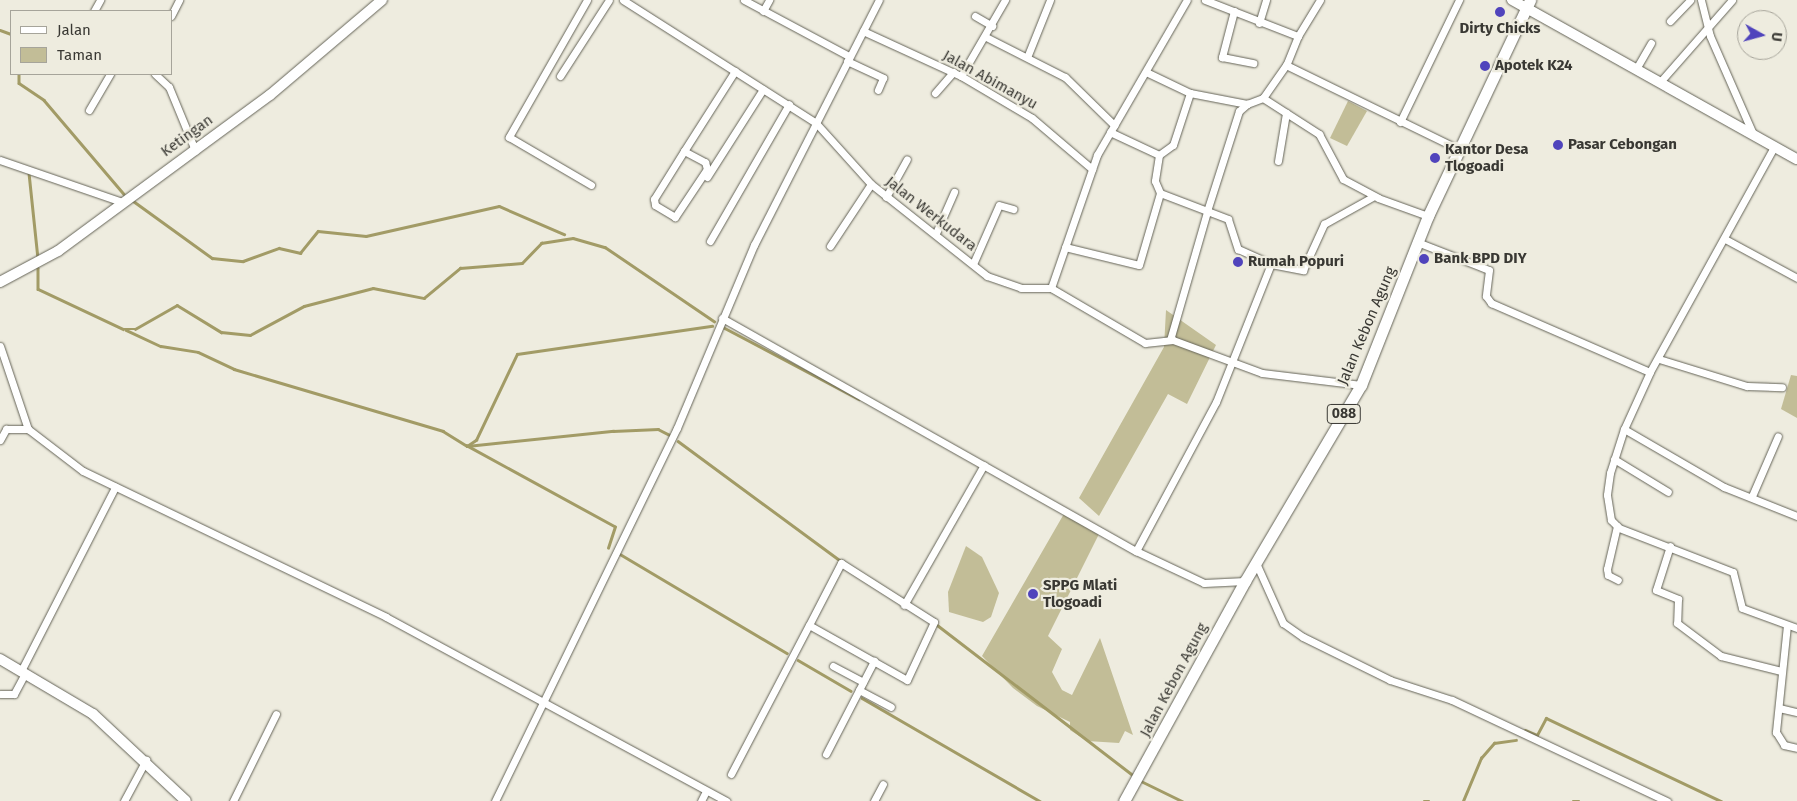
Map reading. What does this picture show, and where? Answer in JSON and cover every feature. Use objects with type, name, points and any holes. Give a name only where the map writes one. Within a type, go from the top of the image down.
[{"type":"main road","name":"Jalan Kebon Agung","points":[[1124,801],[1245,581],[1361,384],[1428,216],[1528,4]]},
{"type":"street","points":[[172,14],[179,0]]},
{"type":"street","name":"Ketingan","points":[[0,282],[58,251],[122,202],[270,95],[382,0]]},
{"type":"street","points":[[587,0],[509,137],[591,185]]},
{"type":"street","points":[[560,76],[609,0]]},
{"type":"street","name":"Jalan Werkudara","points":[[623,0],[789,104],[816,123],[871,184],[936,233],[987,276],[1021,288],[1050,288]]},
{"type":"street","points":[[744,0],[884,78],[878,90]]},
{"type":"street","points":[[763,11],[769,0]]},
{"type":"street","points":[[495,801],[677,428],[722,318],[848,58],[880,0]]},
{"type":"street","points":[[961,76],[986,37],[1005,0]]},
{"type":"street","points":[[1028,55],[1050,0]]},
{"type":"street","points":[[1187,0],[1110,132],[1092,169],[1050,288],[1145,343],[1170,340],[1192,344],[1230,362],[1262,373],[1361,384]]},
{"type":"street","points":[[1205,0],[1259,23],[1298,36]]},
{"type":"street","points":[[1259,23],[1266,0]]},
{"type":"street","points":[[1170,340],[1208,208],[1239,111],[1247,104],[1263,98],[1286,64],[1298,36],[1320,0]]},
{"type":"street","points":[[1400,122],[1459,0]]},
{"type":"street","points":[[1512,0],[1528,4],[1636,69],[1797,159]]},
{"type":"street","points":[[1670,21],[1690,0]]},
{"type":"street","points":[[1701,0],[1742,117],[1753,134]]},
{"type":"street","points":[[1660,82],[1732,0]]},
{"type":"street","points":[[1234,11],[1222,57],[1253,63]]},
{"type":"street","points":[[975,16],[992,26]]},
{"type":"street","name":"Jalan Abimanyu","points":[[863,31],[961,76],[1032,118],[1092,169]]},
{"type":"street","points":[[986,37],[1028,55],[1071,82],[1114,125]]},
{"type":"street","points":[[1636,69],[1651,43]]},
{"type":"street","points":[[1286,64],[1458,149]]},
{"type":"street","points":[[684,151],[707,166],[675,217],[653,201],[684,151],[735,71]]},
{"type":"street","points":[[935,93],[952,72]]},
{"type":"street","points":[[1146,72],[1190,93],[1247,104]]},
{"type":"street","points":[[89,110],[109,75]]},
{"type":"street","points":[[156,75],[170,87],[195,150]]},
{"type":"street","points":[[680,220],[763,89]]},
{"type":"street","points":[[1065,247],[1138,265],[1160,192],[1155,181],[1159,155],[1173,145],[1190,93]]},
{"type":"street","points":[[1263,98],[1319,134],[1343,179],[1374,196],[1428,216]]},
{"type":"street","points":[[710,241],[789,104]]},
{"type":"street","points":[[1278,161],[1286,113]]},
{"type":"street","points":[[1110,132],[1159,155]]},
{"type":"street","points":[[1774,147],[1659,359],[1650,372],[1624,429],[1614,459],[1608,496],[1610,520],[1617,526],[1733,572],[1742,608],[1797,628]]},
{"type":"street","points":[[886,197],[907,159]]},
{"type":"street","points":[[0,160],[122,202]]},
{"type":"street","points":[[830,246],[871,184]]},
{"type":"street","points":[[936,233],[954,192]]},
{"type":"street","points":[[1160,192],[1208,208],[1232,222],[1242,252],[1271,264],[1303,270],[1324,224],[1374,196]]},
{"type":"street","points":[[973,264],[999,205],[1013,209]]},
{"type":"street","points":[[1725,238],[1797,278]]},
{"type":"street","points":[[1417,242],[1489,270],[1486,296],[1491,303],[1650,372]]},
{"type":"street","points":[[1136,551],[1198,440],[1271,264]]},
{"type":"street","points":[[722,318],[1136,551],[1204,583],[1245,581]]},
{"type":"street","points":[[0,346],[28,429],[84,471],[386,617],[545,701],[727,801]]},
{"type":"street","points":[[1659,359],[1747,386],[1782,387]]},
{"type":"street","points":[[0,440],[6,429],[28,429]]},
{"type":"street","points":[[1624,429],[1724,487],[1752,496],[1797,516]]},
{"type":"street","points":[[1752,496],[1778,436]]},
{"type":"street","points":[[1614,459],[1668,492]]},
{"type":"street","points":[[904,606],[984,466]]},
{"type":"street","points":[[0,694],[10,697],[115,487]]},
{"type":"street","points":[[1617,526],[1607,569],[1608,575],[1618,580]]},
{"type":"street","points":[[1670,546],[1656,590],[1678,600],[1677,623],[1721,656],[1782,671]]},
{"type":"street","points":[[731,774],[841,563],[904,606],[934,622],[906,680],[809,625]]},
{"type":"street","points":[[1256,563],[1283,623],[1303,637],[1390,680],[1452,700],[1667,801]]},
{"type":"street","points":[[1787,624],[1778,738],[1797,748]]},
{"type":"street","points":[[0,659],[93,714],[146,760],[186,801]]},
{"type":"street","points":[[826,754],[874,661]]},
{"type":"street","points":[[833,666],[863,682]]},
{"type":"street","points":[[859,690],[891,707]]},
{"type":"street","points":[[1779,708],[1797,712]]},
{"type":"street","points":[[233,801],[276,714]]},
{"type":"street","points":[[124,801],[146,760]]},
{"type":"street","points":[[874,801],[883,784]]},
{"type":"street","points":[[701,801],[706,791]]},
{"type":"green space","points":[[1348,101],[1367,111],[1347,146],[1330,138]]},
{"type":"green space","points":[[1166,310],[1216,345],[1187,404],[1168,394],[1099,516],[1079,498],[1164,347]]},
{"type":"green space","points":[[1791,375],[1797,376],[1797,418],[1781,409]]},
{"type":"green space","points":[[1065,512],[1099,534],[1048,636],[1062,649],[1052,672],[1062,690],[1072,695],[1100,638],[1133,735],[1125,731],[1119,743],[1087,741],[1070,730],[1070,722],[1037,706],[1013,688],[982,656]]},
{"type":"green space","points":[[966,546],[982,557],[999,593],[991,617],[983,622],[949,612],[948,592]]},
{"type":"waterway","points":[[0,30],[10,34]]},
{"type":"waterway","points":[[19,75],[19,83],[44,100],[124,194]]},
{"type":"waterway","points":[[29,173],[38,258]]},
{"type":"waterway","points":[[132,200],[212,258],[243,261],[279,248],[300,253],[318,231],[366,236],[499,206],[564,234]]},
{"type":"waterway","points":[[38,268],[38,289],[123,329],[135,329],[177,305],[221,332],[250,335],[304,306],[373,288],[424,298],[460,268],[522,263],[541,243],[573,238],[605,247],[714,321]]},
{"type":"waterway","points":[[608,548],[615,527],[467,446],[476,440],[517,354],[712,326]]},
{"type":"waterway","points":[[721,326],[859,399]]},
{"type":"waterway","points":[[126,330],[161,346],[198,352],[234,369],[443,431],[467,446],[613,431],[658,429],[670,435]]},
{"type":"waterway","points":[[678,441],[842,562]]},
{"type":"waterway","points":[[620,554],[787,653]]},
{"type":"waterway","points":[[936,624],[1133,775]]},
{"type":"waterway","points":[[798,660],[851,691]]},
{"type":"waterway","points":[[862,698],[1040,801]]},
{"type":"waterway","points":[[1525,730],[1537,735],[1546,718],[1721,801]]},
{"type":"waterway","points":[[1463,801],[1481,758],[1494,743],[1516,740]]},
{"type":"waterway","points":[[1139,780],[1182,801]]},
{"type":"waterway","points":[[1424,801],[1429,801]]},
{"type":"waterway","points":[[1573,801],[1579,801]]},
{"type":"place","name":"Dirty Chicks","points":[[1500,12]]},
{"type":"place","name":"Apotek K24","points":[[1485,66]]},
{"type":"place","name":"Pasar Cebongan","points":[[1558,145]]},
{"type":"place","name":"Kantor Desa Tlogoadi","points":[[1435,158]]},
{"type":"place","name":"Bank BPD DIY","points":[[1424,259]]},
{"type":"place","name":"Rumah Popuri","points":[[1238,262]]},
{"type":"place","name":"SPPG Mlati Tlogoadi","points":[[1033,594]]}]
